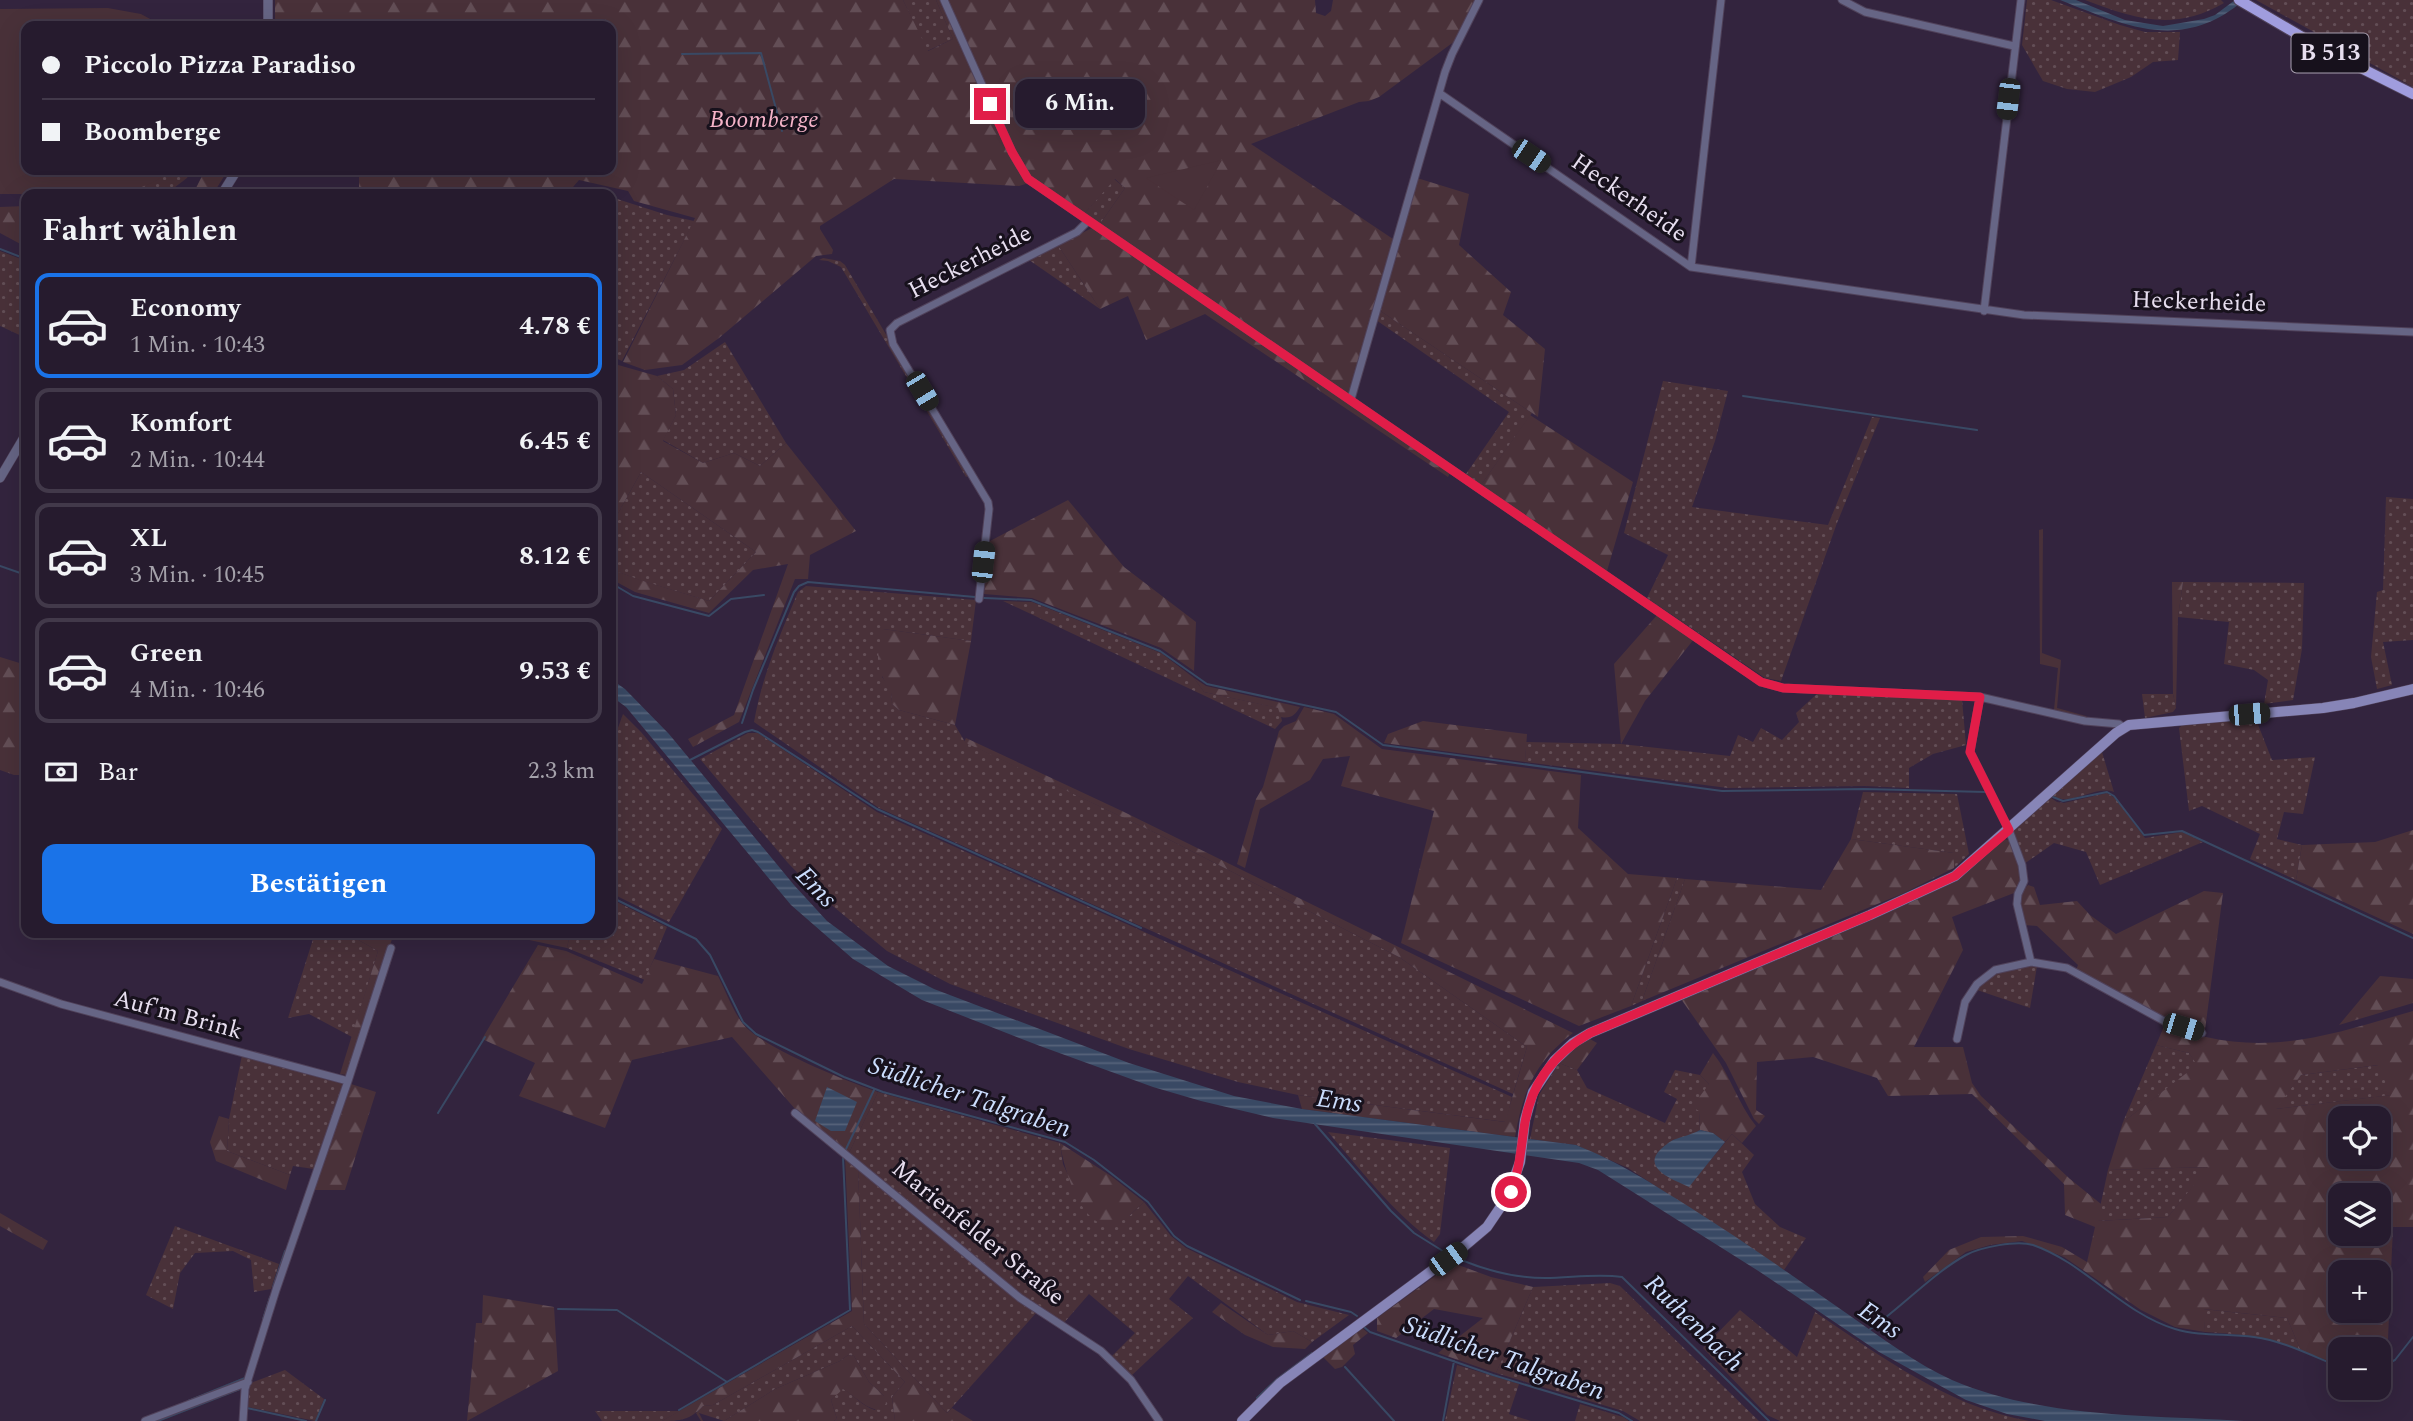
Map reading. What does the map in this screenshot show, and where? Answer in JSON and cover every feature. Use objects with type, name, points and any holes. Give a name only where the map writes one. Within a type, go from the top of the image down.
[{"type":"main road","name":"B 513","points":[[2239,0],[2321,48],[2413,94]]},
{"type":"main road","points":[[1242,1421],[1280,1383],[1487,1227],[1508,1196],[1520,1159],[1533,1091],[1563,1052],[1590,1033],[1870,915],[1955,876],[2124,728],[2139,723],[2354,704],[2413,689]]},
{"type":"street","points":[[268,0],[268,21]]},
{"type":"street","points":[[944,0],[1024,174],[1088,221],[1351,398],[1761,682],[1783,688],[1980,697],[2085,721],[2119,724],[2124,728]]},
{"type":"street","points":[[1351,398],[1439,93],[1452,54],[1479,0]]},
{"type":"street","name":"Heckerheide","points":[[1691,267],[1721,0]]},
{"type":"street","points":[[1842,0],[1865,12],[2014,46]]},
{"type":"street","points":[[1984,311],[2021,0]]},
{"type":"street","name":"Heckerheide","points":[[1439,93],[1691,267],[1984,311],[2038,316],[2413,332]]},
{"type":"street","name":"Heckerheide","points":[[979,599],[988,502],[893,344],[890,330],[897,323],[1077,232],[1088,221]]},
{"type":"street","points":[[1,477],[21,442]]},
{"type":"street","points":[[1980,697],[1970,752],[2009,830],[2022,865],[2024,881],[2017,904],[2031,961]]},
{"type":"street","points":[[243,1421],[248,1382],[276,1290],[391,948]]},
{"type":"street","points":[[1957,1039],[1962,1009],[1977,984],[1995,970],[2031,961],[2067,968],[2164,1021],[2202,1033]]},
{"type":"street","name":"Auf'm Brink","points":[[0,982],[61,1004],[348,1081]]},
{"type":"street","name":"Marienfelder Straße","points":[[795,1113],[1020,1298],[1101,1351],[1131,1380],[1158,1421]]},
{"type":"street","points":[[145,1421],[248,1382]]},
{"type":"green space","name":"Boomberge","points":[[275,0],[903,0],[928,51],[953,39],[936,0],[1315,0],[1316,13],[1325,16],[1331,11],[1333,0],[1476,0],[1455,41],[1379,97],[1359,102],[1251,144],[1393,239],[1347,399],[1451,471],[1448,477],[1205,314],[1146,340],[1128,296],[1100,309],[1058,245],[1100,224],[1125,188],[1115,179],[1084,214],[1035,181],[1019,186],[894,179],[820,226],[833,250],[832,254],[816,256],[719,338],[682,365],[645,370],[623,362],[695,218],[634,201],[628,191],[579,180],[571,189],[359,189],[359,175],[616,175],[616,21],[275,21]]},
{"type":"green space","points":[[903,0],[936,0],[953,39],[927,51]]},
{"type":"green space","points":[[2027,0],[2051,0],[2145,32],[2180,32],[2178,60],[2153,62],[2131,77],[2095,92],[2067,89],[2043,81],[2022,45]]},
{"type":"green space","points":[[2085,0],[2221,0],[2224,3],[2188,17],[2154,20],[2121,13]]},
{"type":"green space","points":[[2256,0],[2413,0],[2413,87]]},
{"type":"green space","points":[[108,8],[141,14],[154,21],[21,21],[21,175],[163,175],[143,186],[130,189],[21,189],[21,194],[0,194],[0,9]]},
{"type":"green space","points":[[1222,160],[1194,210],[1146,178]]},
{"type":"green space","points":[[162,175],[188,175],[173,189],[129,189]]},
{"type":"green space","points":[[202,175],[225,175],[216,189],[196,189]]},
{"type":"green space","points":[[1417,178],[1469,194],[1459,245],[1511,292],[1503,315],[1545,349],[1538,417],[1379,310]]},
{"type":"green space","points":[[1114,179],[1125,188],[1100,224],[1084,214]]},
{"type":"green space","points":[[616,199],[694,221],[622,361],[616,358]]},
{"type":"green space","points":[[21,206],[21,244],[0,233],[0,207]]},
{"type":"green space","points":[[1058,245],[1100,309],[1029,260]]},
{"type":"green space","points":[[0,251],[21,259],[21,336],[0,326]]},
{"type":"green space","points":[[823,258],[840,261],[845,265],[969,475],[966,477],[841,267],[819,260]]},
{"type":"green space","points":[[1379,310],[1532,413],[1481,485],[1466,474],[1509,412],[1376,320]]},
{"type":"green space","points":[[725,342],[786,443],[760,466],[734,453],[703,463],[663,440],[676,415],[673,389],[657,376],[684,370]]},
{"type":"green space","points":[[616,364],[657,376],[673,389],[676,415],[663,441],[703,463],[734,453],[760,466],[786,443],[856,531],[810,555],[808,579],[795,579],[739,722],[693,747],[688,739],[734,715],[788,564],[753,570],[709,613],[635,592],[616,582],[616,571],[709,601],[756,552],[641,472],[616,517]]},
{"type":"green space","points":[[1663,381],[1728,391],[1715,441],[1692,507],[1828,525],[1872,417],[1880,418],[1837,523],[1781,681],[1765,678],[1647,598],[1668,555],[1624,533]]},
{"type":"green space","points":[[1530,415],[1633,482],[1607,571],[1481,485]]},
{"type":"green space","points":[[641,472],[756,552],[709,601],[616,571],[616,517]]},
{"type":"green space","points":[[2386,497],[2413,499],[2413,640],[2383,642],[2392,685],[2377,689],[2371,657],[2377,592],[2383,590]]},
{"type":"green space","points":[[1068,500],[1124,567],[1196,622],[1194,671],[1161,648],[1032,598],[984,594],[990,541]]},
{"type":"green space","points":[[2043,529],[2042,653],[2061,660],[2057,708],[2090,719],[2054,710],[2058,668],[2040,664],[2039,530]]},
{"type":"green space","points":[[2172,582],[2183,582],[2178,617],[2176,708],[2173,694]]},
{"type":"green space","points":[[2183,582],[2304,583],[2302,649],[2293,700],[2264,704],[2268,680],[2254,670],[2224,664],[2229,622],[2178,617]]},
{"type":"green space","points":[[806,586],[976,600],[971,641],[883,629],[882,677],[891,688],[892,704],[899,710],[955,725],[965,742],[1162,836],[1399,957],[1527,1047],[1513,1094],[879,808],[754,722],[778,640],[798,592]]},
{"type":"green space","points":[[1003,601],[1032,602],[1161,653],[1194,678],[1204,692],[1279,708],[1282,721],[1275,729]]},
{"type":"green space","points":[[1658,614],[1694,639],[1645,701],[1621,744],[1614,664]]},
{"type":"green space","points":[[883,629],[971,641],[955,725],[899,710],[892,704],[890,690],[879,666],[878,654]]},
{"type":"green space","points":[[0,657],[21,663],[21,775],[0,770]]},
{"type":"green space","points":[[1194,678],[1206,686],[1300,707],[1292,716],[1281,717],[1278,708],[1204,692]]},
{"type":"green space","points":[[1819,692],[1962,699],[1966,745],[1933,754],[1909,768],[1909,788],[1728,788],[1525,762],[1526,742],[1621,744],[1730,756],[1738,735],[1753,742],[1761,728],[1782,740],[1799,722],[1796,713]]},
{"type":"green space","points":[[2142,694],[2173,694],[2176,708],[2173,712],[2145,718]]},
{"type":"green space","points":[[1304,707],[1334,714],[1382,749],[1581,775],[1578,828],[1628,874],[1677,878],[1631,1006],[1579,1026],[1401,943],[1434,811],[1341,786],[1350,756],[1323,759],[1310,780],[1260,809],[1245,868],[1237,864],[1279,731],[1296,721]]},
{"type":"green space","points":[[623,714],[722,829],[669,922],[616,896],[616,733]]},
{"type":"green space","points":[[2255,717],[2272,760],[2315,757],[2303,814],[2284,812],[2277,839],[2302,845],[2296,880],[2250,859],[2260,834],[2202,806],[2189,811],[2179,728],[2184,723]]},
{"type":"green space","points":[[1423,721],[1527,734],[1525,762],[1384,743],[1388,734]]},
{"type":"green space","points":[[748,733],[758,733],[877,812],[1512,1097],[1506,1122],[1298,1095],[1238,1082],[1129,1049],[950,984],[887,951],[817,893],[788,863],[700,759]]},
{"type":"green space","points":[[966,738],[1122,811],[1573,1033],[1549,1055],[1533,1079],[1522,1105],[1515,1137],[1302,1109],[1298,1095],[1505,1122],[1527,1047],[1399,957],[1162,836],[964,742]]},
{"type":"green space","points":[[2102,752],[2114,792],[2099,791],[2067,799],[2053,796]]},
{"type":"green space","points":[[1863,792],[1957,794],[1969,854],[1954,868],[1954,853],[1851,839]]},
{"type":"green space","points":[[2107,793],[2115,798],[2145,838],[2182,832],[2203,842],[2100,885],[2086,852],[2054,843],[2024,864],[2013,831],[2051,798],[2064,803]]},
{"type":"green space","points":[[2413,830],[2413,934],[2296,880],[2302,845],[2375,842]]},
{"type":"green space","points":[[1851,839],[1954,853],[1954,868],[1904,893],[1642,1001],[1685,879],[1821,890]]},
{"type":"green space","points":[[2005,839],[2010,841],[2021,867],[2018,886],[2014,893],[1952,917],[1963,950],[1914,1047],[1963,1047],[1972,1083],[1981,1096],[2070,1179],[2101,1204],[2098,1221],[2168,1217],[2208,1167],[2108,1170],[2123,1122],[2197,1065],[2189,1053],[2156,1045],[2165,1024],[2190,1033],[2233,1042],[2286,1042],[2362,1026],[2413,1011],[2413,1227],[2393,1227],[2391,1272],[2391,1260],[2328,1260],[2328,1323],[2389,1323],[2388,1337],[2328,1337],[2328,1361],[2301,1351],[2287,1318],[2204,1309],[2205,1332],[2175,1327],[2141,1310],[2064,1257],[2022,1241],[1990,1245],[1966,1252],[1925,1282],[1923,1277],[1949,1250],[1981,1237],[2023,1236],[2062,1247],[2087,1262],[2095,1227],[2065,1215],[2064,1184],[1972,1094],[1888,1096],[1877,1078],[1813,1057],[1757,1062],[1756,1110],[1765,1116],[1759,1124],[1726,1063],[1681,999],[1904,905],[1957,879]],"holes":[[[2378,1065],[2391,1095],[2276,1109],[2301,1075]]]},
{"type":"green space","points":[[1677,878],[1685,879],[1642,1001],[1631,1006]]},
{"type":"green space","points":[[2028,885],[2034,887],[2040,905],[2077,901],[2090,915],[2116,934],[2204,891],[2223,893],[2205,1030],[2166,1018],[2076,970],[2078,965],[2037,926],[2024,925],[2020,903]]},
{"type":"green space","points":[[616,902],[667,927],[645,980],[567,948],[569,938],[616,938]]},
{"type":"green space","points":[[313,938],[355,938],[378,951],[352,1037],[309,1014],[288,1018]]},
{"type":"green space","points":[[355,938],[392,938],[347,1075],[340,1074],[378,951]]},
{"type":"green space","points":[[520,938],[569,938],[567,948]]},
{"type":"green space","points":[[538,945],[566,951],[642,984],[654,959],[718,976],[739,1019],[753,1033],[806,1063],[878,1092],[849,1153],[796,1110],[732,1037],[632,1060],[605,1128],[519,1096],[535,1063],[482,1039]]},
{"type":"green space","points":[[2021,966],[2037,966],[2030,1008],[1977,990],[1996,974]]},
{"type":"green space","points":[[2380,976],[2413,979],[2413,1003],[2339,1025]]},
{"type":"green space","points":[[1590,1039],[1597,1043],[1577,1070],[1559,1063],[1581,1043]]},
{"type":"green space","points":[[2156,1045],[2189,1053],[2198,1065],[2123,1122]]},
{"type":"green space","points":[[1713,1053],[1756,1126],[1742,1143],[1732,1134],[1725,1142],[1713,1133],[1700,1130],[1699,1111],[1692,1107],[1709,1084],[1700,1075]]},
{"type":"green space","points":[[242,1055],[343,1083],[314,1169],[293,1166],[290,1175],[227,1151],[229,1119]]},
{"type":"green space","points":[[1559,1063],[1577,1070],[1587,1088],[1665,1123],[1677,1099],[1664,1092],[1675,1070],[1700,1075],[1709,1084],[1699,1111],[1700,1130],[1687,1137],[1672,1140],[1689,1186],[1732,1134],[1754,1155],[1742,1172],[1755,1204],[1780,1227],[1806,1238],[1784,1270],[1628,1168],[1576,1145],[1530,1139],[1539,1095]]},
{"type":"green space","points":[[2379,1065],[2392,1095],[2275,1109],[2301,1075]]},
{"type":"green space","points":[[351,1084],[376,1092],[345,1190],[313,1190]]},
{"type":"green space","points":[[878,1092],[1060,1143],[1063,1164],[1082,1205],[1129,1216],[1144,1202],[1171,1236],[1186,1248],[1297,1302],[1349,1315],[1312,1342],[1293,1331],[1268,1335],[1188,1276],[1169,1299],[1193,1318],[1131,1376],[1112,1356],[1135,1333],[1089,1294],[1063,1324],[1021,1297],[849,1153]]},
{"type":"green space","points":[[219,1116],[229,1119],[227,1151],[290,1175],[286,1190],[216,1161],[210,1142]]},
{"type":"green space","points":[[1328,1132],[1450,1148],[1440,1234],[1434,1242],[1391,1204]]},
{"type":"green space","points":[[1060,1143],[1111,1176],[1144,1202],[1113,1226],[1096,1221],[1077,1196],[1067,1174]]},
{"type":"green space","points":[[845,1157],[858,1168],[864,1324],[947,1413],[952,1408],[973,1421],[895,1421],[892,1397],[905,1382],[852,1326],[713,1405],[703,1406],[684,1419],[662,1421],[852,1311]]},
{"type":"green space","points":[[2209,1167],[2168,1217],[2097,1221],[2108,1170]]},
{"type":"green space","points":[[858,1168],[1036,1313],[947,1413],[864,1324]]},
{"type":"green space","points":[[0,1213],[48,1241],[43,1250],[0,1226]]},
{"type":"green space","points":[[175,1226],[279,1264],[271,1289],[254,1292],[251,1260],[233,1251],[195,1253],[180,1273],[173,1309],[146,1295]]},
{"type":"green space","points":[[1453,1263],[1491,1277],[1533,1287],[1496,1373],[1438,1353],[1483,1318],[1434,1309],[1396,1338],[1377,1331],[1377,1318]]},
{"type":"green space","points":[[1610,1283],[1620,1286],[1759,1421],[1640,1421],[1623,1411],[1496,1373],[1533,1287]]},
{"type":"green space","points":[[483,1295],[554,1307],[558,1371],[467,1421],[476,1323],[482,1323]]},
{"type":"green space","points":[[1221,1303],[1268,1335],[1293,1331],[1312,1342],[1305,1349],[1273,1347],[1245,1335],[1212,1312]]},
{"type":"green space","points":[[2203,1309],[2287,1318],[2301,1351],[2254,1337],[2205,1332]]},
{"type":"green space","points":[[1740,1310],[1797,1357],[1815,1312],[1916,1378],[1943,1392],[1999,1414],[2029,1421],[1780,1421],[1767,1415],[1703,1348]]},
{"type":"green space","points":[[852,1326],[905,1382],[892,1397],[895,1421],[834,1421],[837,1419],[831,1400],[842,1388],[875,1410],[884,1396],[869,1382],[854,1356],[848,1355],[775,1389],[724,1421],[699,1413],[701,1421],[696,1413],[703,1406],[713,1405]]},
{"type":"green space","points":[[1362,1328],[1368,1333],[1353,1345],[1355,1354],[1342,1367],[1335,1369],[1323,1357]]},
{"type":"green space","points":[[848,1355],[854,1356],[869,1382],[884,1396],[886,1403],[882,1410],[866,1405],[843,1389],[831,1400],[837,1419],[834,1421],[724,1421],[775,1389]]},
{"type":"green space","points":[[1457,1365],[1519,1384],[1509,1414],[1531,1421],[1445,1421]]},
{"type":"green space","points":[[285,1370],[324,1399],[315,1421],[248,1407],[250,1386],[253,1382]]},
{"type":"green space","points":[[1580,1404],[1623,1417],[1629,1421],[1575,1421]]},
{"type":"green space","points":[[595,1411],[680,1411],[662,1421],[602,1421]]},
{"type":"water","points":[[2060,0],[2076,0],[2125,20],[2163,26],[2204,19],[2215,15],[2235,0],[2244,0],[2221,16],[2198,26],[2154,30],[2108,18]]},
{"type":"water","points":[[616,683],[669,734],[827,921],[888,966],[934,989],[1129,1063],[1234,1096],[1302,1109],[1576,1145],[1622,1166],[1691,1208],[1912,1358],[1952,1380],[1986,1392],[2021,1402],[2058,1408],[2244,1421],[2045,1421],[2007,1414],[1966,1400],[1879,1352],[1760,1272],[1598,1170],[1579,1163],[1273,1118],[1201,1101],[1153,1087],[922,1000],[853,959],[791,905],[626,707],[616,700]]},
{"type":"water","points":[[827,1087],[857,1102],[845,1131],[831,1131],[815,1121]]},
{"type":"water","points":[[1700,1130],[1713,1133],[1725,1142],[1689,1187],[1662,1173],[1657,1168],[1655,1157],[1671,1141]]},
{"type":"waterway","points":[[682,54],[761,53],[782,131]]},
{"type":"waterway","points":[[0,249],[21,257]]},
{"type":"waterway","points":[[1743,396],[1977,430]]},
{"type":"waterway","name":"Südlicher Talgraben","points":[[0,566],[21,573]]},
{"type":"waterway","points":[[742,723],[753,690],[794,592],[799,586],[808,582],[975,597]]},
{"type":"waterway","points":[[616,586],[633,596],[709,616],[731,599],[764,595]]},
{"type":"waterway","points":[[984,598],[1031,600],[1160,651],[1207,684],[1336,712],[1383,745],[1722,791],[1864,789],[1986,792]]},
{"type":"waterway","points":[[690,760],[745,732],[758,732],[877,809],[1141,928]]},
{"type":"waterway","points":[[2053,797],[2063,801],[2107,792],[2114,796],[2144,835],[2182,831],[2413,938]]},
{"type":"waterway","name":"Südlicher Talgraben","points":[[616,899],[696,939],[710,955],[743,1022],[756,1034],[844,1077],[883,1092],[1065,1142],[1094,1160],[1148,1202],[1174,1236],[1187,1246],[1300,1300]]},
{"type":"waterway","points":[[438,1113],[485,1037]]},
{"type":"waterway","points":[[846,1149],[874,1090]]},
{"type":"waterway","name":"Ruthenbach","points":[[1315,1124],[1391,1211],[1414,1233],[1446,1253]]},
{"type":"waterway","points":[[679,1410],[850,1310],[843,1157]]},
{"type":"waterway","name":"Ems","points":[[1869,1330],[1954,1262],[1981,1249],[2018,1243],[2033,1245],[2070,1263],[2120,1300],[2156,1322],[2195,1333],[2265,1339],[2328,1362]]},
{"type":"waterway","points":[[273,1287],[285,1251]]},
{"type":"waterway","name":"Ruthenbach","points":[[1459,1259],[1490,1270],[1523,1277],[1622,1277],[1769,1421]]},
{"type":"waterway","points":[[263,1319],[270,1297]]},
{"type":"waterway","name":"Südlicher Talgraben","points":[[1306,1301],[1351,1312],[1357,1316]]},
{"type":"waterway","points":[[558,1309],[617,1310],[727,1382]]},
{"type":"waterway","name":"Südlicher Talgraben","points":[[1364,1327],[1370,1332],[1493,1375],[1619,1413],[1632,1421]]},
{"type":"waterway","points":[[2391,1362],[2413,1337]]},
{"type":"waterway","points":[[1257,1398],[1312,1353]]},
{"type":"waterway","points":[[1443,1421],[1454,1361]]},
{"type":"waterway","points":[[1345,1367],[1394,1421]]},
{"type":"waterway","points":[[188,1401],[245,1378]]},
{"type":"waterway","points":[[158,1421],[240,1389]]},
{"type":"waterway","points":[[316,1421],[325,1400]]},
{"type":"waterway","points":[[247,1408],[306,1421]]},
{"type":"route","points":[[990,104],[1028,179],[1192,293],[1351,398],[1761,682],[1783,688],[1980,697],[1970,752],[2009,830],[1955,876],[1870,915],[1590,1033],[1573,1043],[1554,1061],[1533,1091],[1525,1120],[1520,1162],[1511,1192]]}]
